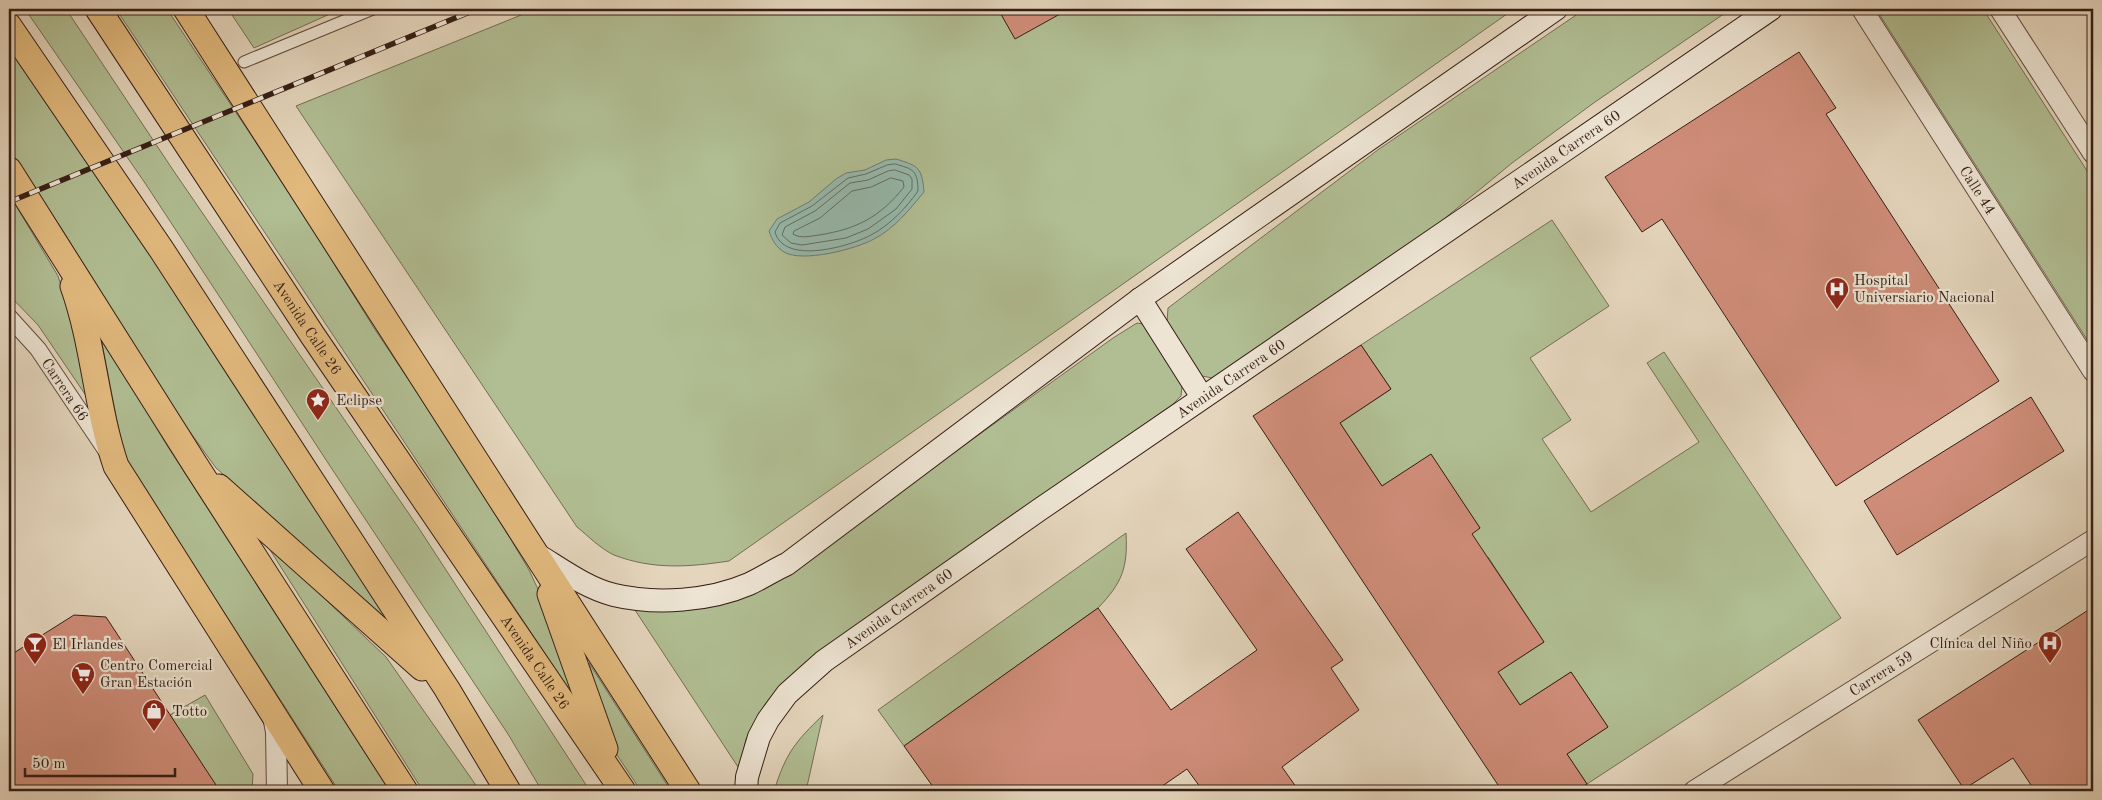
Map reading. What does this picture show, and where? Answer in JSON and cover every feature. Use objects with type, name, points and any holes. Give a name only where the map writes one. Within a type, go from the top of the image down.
[{"type":"main road","name":"Avenida Calle 26","points":[[98,9],[313,336],[619,786]]},
{"type":"main road","points":[[186,9],[688,791]]},
{"type":"main road","points":[[536,554],[594,587],[614,595],[649,601],[683,601],[748,584],[786,564],[1140,299],[1556,9]]},
{"type":"main road","name":"Avenida Carrera 60","points":[[746,791],[747,777],[759,737],[768,720],[787,694],[824,661],[1202,397],[1770,9]]},
{"type":"main road","points":[[9,26],[161,249],[447,689],[508,791]]},
{"type":"main road","points":[[9,170],[405,791]]},
{"type":"main road","points":[[61,251],[81,310],[90,347],[103,423],[116,466],[322,791]]},
{"type":"main road","points":[[1140,299],[1202,397]]},
{"type":"main road","points":[[196,466],[447,689]]},
{"type":"main road","points":[[536,554],[619,786]]},
{"type":"street","points":[[244,62],[373,9]]},
{"type":"street","name":"Calle 44","points":[[1862,9],[2093,371]]},
{"type":"street","points":[[2000,9],[2093,153]]},
{"type":"street","name":"Carrera 66","points":[[9,317],[38,349],[116,466]]},
{"type":"street","name":"Carrera 59","points":[[1694,791],[2093,540]]},
{"type":"street","points":[[273,714],[276,732],[277,791]]},
{"type":"shaded area","points":[[25,9],[66,9],[173,170],[418,527],[590,791],[542,791],[508,734],[145,183]]},
{"type":"shaded area","points":[[116,9],[167,9],[293,198],[374,328],[475,479],[529,570],[557,630],[572,694]]},
{"type":"shaded area","points":[[228,9],[341,9],[254,48]]},
{"type":"shaded area","points":[[536,9],[1514,9],[729,561],[671,566],[643,563],[614,555],[599,546],[577,527],[296,106]]},
{"type":"shaded area","points":[[1585,9],[1731,9],[1595,102],[1512,163],[1433,228],[1221,373],[1212,378],[1202,376],[1195,369],[1167,323],[1168,308],[1379,149]]},
{"type":"shaded area","points":[[1876,9],[1983,9],[2093,180],[2093,349]]},
{"type":"shaded area","points":[[9,46],[83,152],[391,623],[216,468],[177,414],[61,228],[9,149]]},
{"type":"shaded area","points":[[9,194],[58,276],[77,336],[91,403],[38,325],[9,295]]},
{"type":"shaded area","points":[[1552,220],[1609,306],[1530,358],[1571,420],[1542,439],[1591,512],[1699,442],[1647,363],[1664,352],[1841,618],[1587,784],[1567,754],[1608,727],[1571,672],[1520,705],[1498,672],[1544,642],[1488,557],[1448,582],[1433,559],[1480,528],[1431,455],[1382,486],[1340,423],[1391,389],[1361,345]]},
{"type":"shaded area","points":[[1137,323],[1143,324],[1182,386],[1181,396],[1172,405],[823,648],[764,709],[746,739],[740,770],[635,610],[659,611],[819,550],[1113,338]]},
{"type":"shaded area","points":[[100,333],[168,447],[390,791],[339,791],[124,457]]},
{"type":"shaded area","points":[[1126,533],[1126,556],[1122,574],[1113,591],[1098,608],[904,746],[878,710]]},
{"type":"shaded area","points":[[265,542],[386,657],[480,791],[423,791]]},
{"type":"shaded area","points":[[589,663],[671,791],[641,791],[613,749]]},
{"type":"shaded area","points":[[205,695],[253,774],[252,791],[206,791],[215,785],[170,715]]},
{"type":"shaded area","points":[[823,715],[806,791],[774,791],[792,749]]},
{"type":"water","points":[[896,159],[918,169],[922,178],[924,192],[901,218],[882,235],[855,247],[803,256],[784,252],[771,237],[769,231],[777,219],[809,202],[836,179],[846,173],[865,170],[886,160]]},
{"type":"building","points":[[998,9],[1069,9],[1015,39]]},
{"type":"building","name":"Hospital Universiario Nacional","points":[[1799,52],[1836,108],[1826,114],[1999,381],[1836,486],[1662,219],[1642,232],[1605,177]]},
{"type":"building","points":[[1361,345],[1391,389],[1340,423],[1382,486],[1431,454],[1480,528],[1472,534],[1544,642],[1498,672],[1520,705],[1571,672],[1608,727],[1567,754],[1587,784],[1576,791],[1502,791],[1253,416]]},
{"type":"building","points":[[2031,397],[2064,451],[1897,555],[1864,501]]},
{"type":"building","points":[[1238,512],[1343,660],[1331,668],[1359,710],[1282,767],[1299,791],[1203,791],[1187,769],[1155,791],[1028,791],[1024,785],[1015,791],[936,791],[904,746],[1098,608],[1171,710],[1257,650],[1186,549]]},
{"type":"building","name":"Clínica del Niño","points":[[2093,607],[2093,791],[2035,791],[2013,758],[1964,789],[1918,720]]},
{"type":"building","name":"Centro Comercial Gran Estación","points":[[74,615],[106,617],[216,785],[206,791],[9,791],[9,656]]},
{"type":"railway","points":[[9,202],[477,9]]},
{"type":"place","name":"Hospital Universiario Nacional","points":[[1837,310]]},
{"type":"place","name":"Eclipse","points":[[318,421]]},
{"type":"place","name":"Clínica del Niño","points":[[2050,664]]},
{"type":"place","name":"El Irlandes","points":[[35,665]]},
{"type":"place","name":"Centro Comercial Gran Estación","points":[[83,695]]},
{"type":"place","name":"Totto","points":[[154,732]]}]
